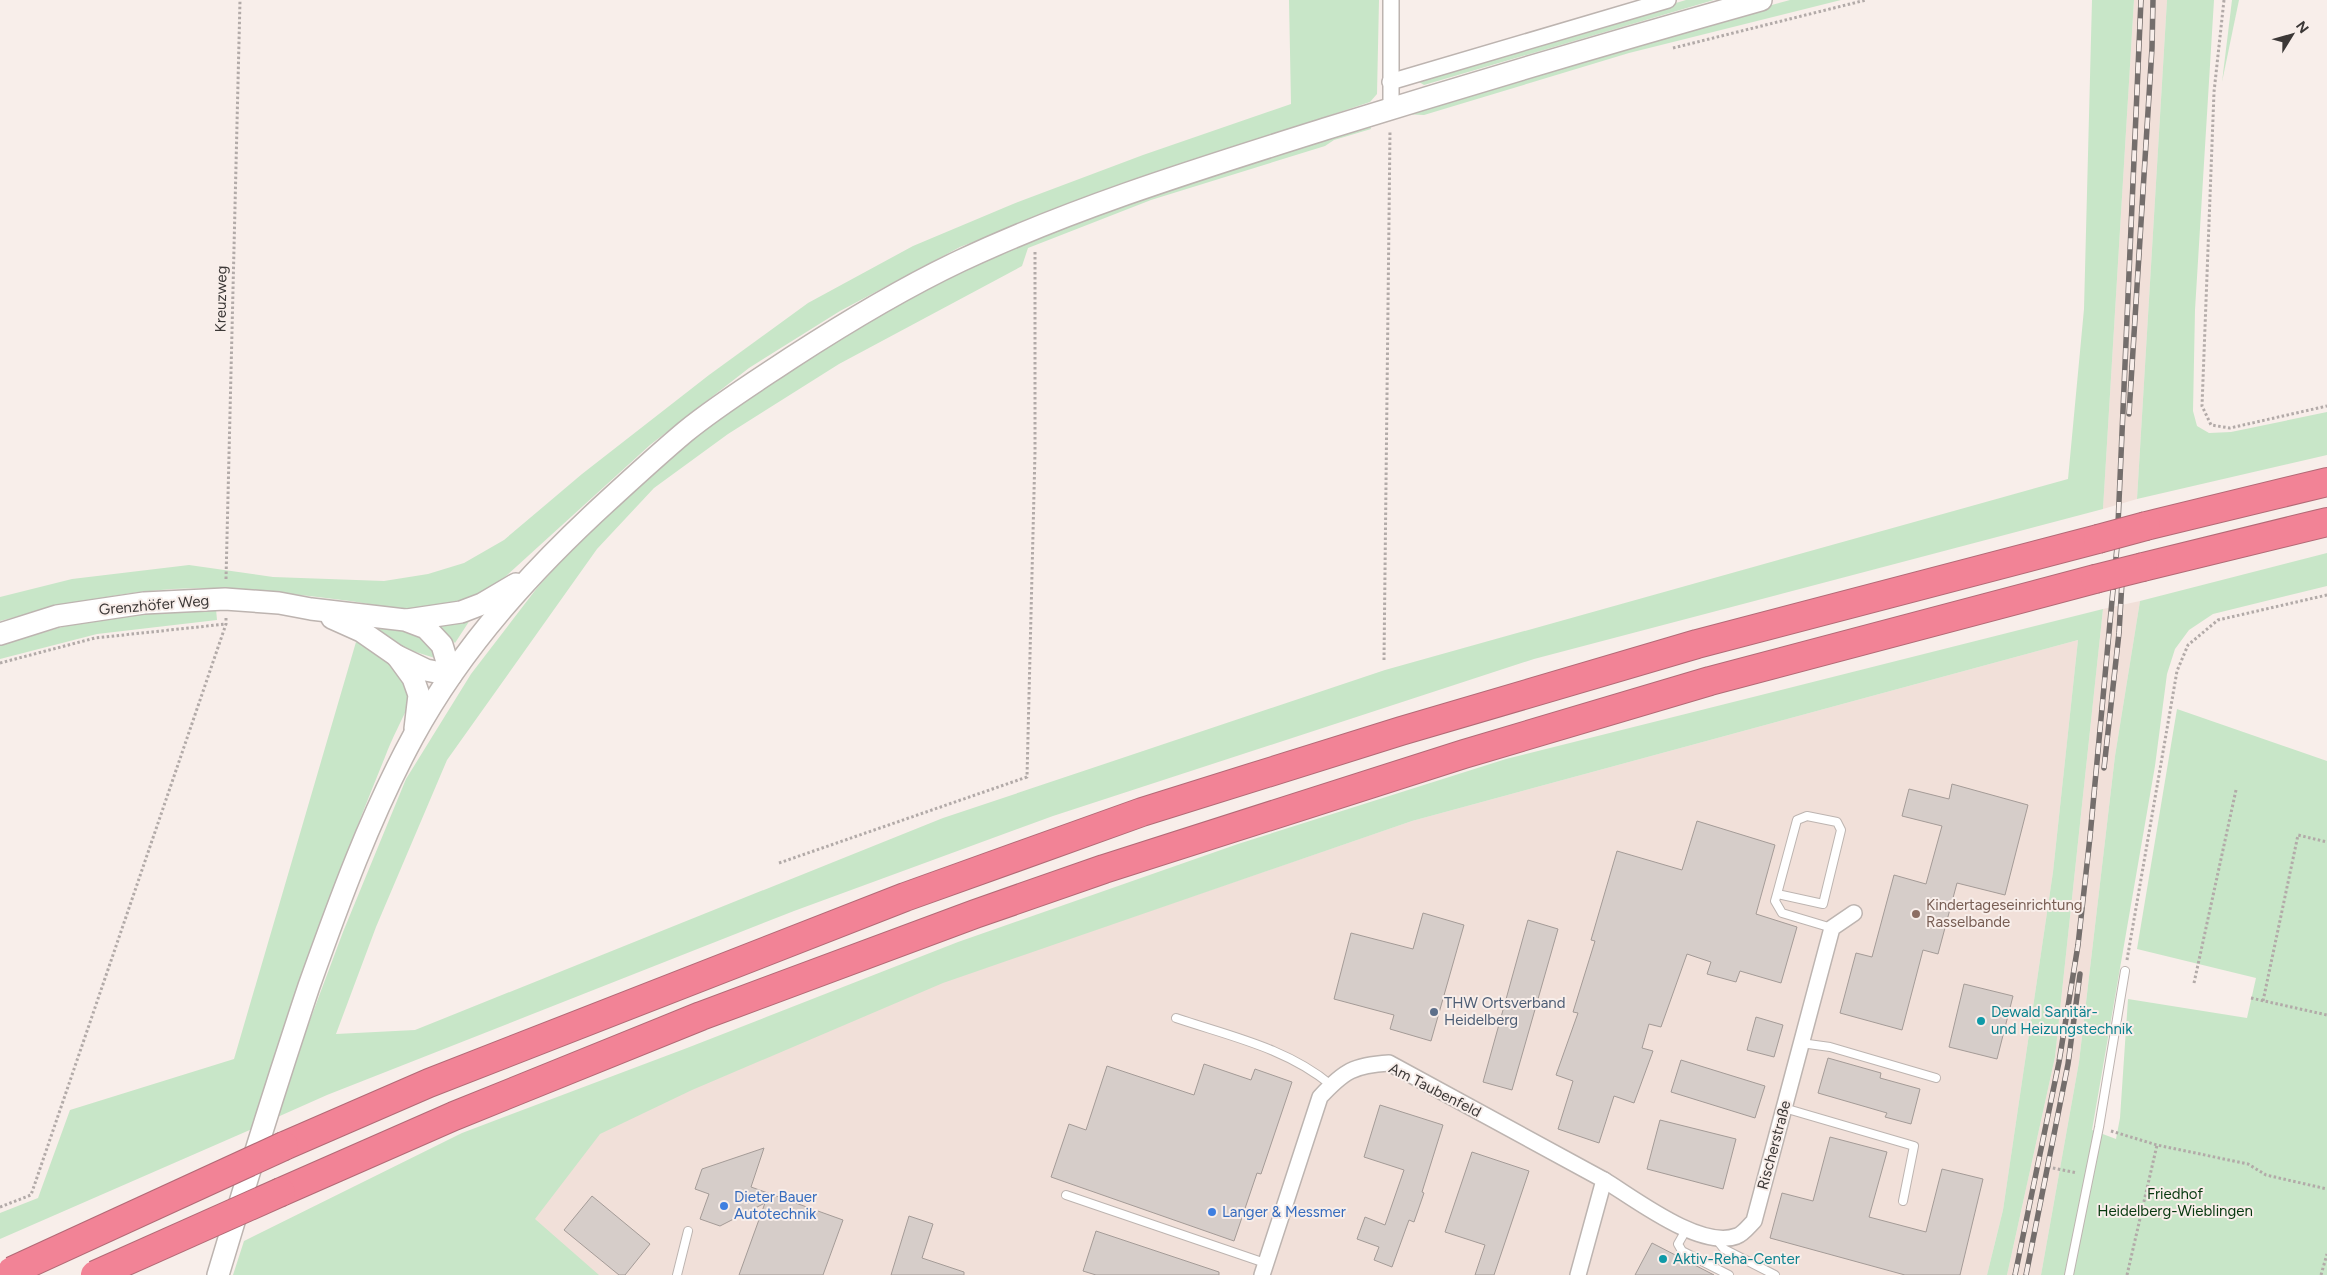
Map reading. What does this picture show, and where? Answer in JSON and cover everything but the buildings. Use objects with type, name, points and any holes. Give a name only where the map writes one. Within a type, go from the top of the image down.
[{"type":"highway","points":[[9,1273],[284,1146],[429,1083],[905,898],[1142,812],[1401,731],[1697,644],[2098,538],[2327,482]]},
{"type":"highway","points":[[95,1275],[454,1116],[701,1016],[1067,881],[1464,754],[1710,681],[2096,579],[2327,522]]},
{"type":"main road","points":[[218,1275],[269,1106],[321,954],[354,864],[414,736],[451,675],[486,628],[532,575],[580,526],[684,433],[731,397],[830,332],[958,262],[1033,230],[1171,177],[1393,121],[1761,0]]},
{"type":"main road","points":[[406,620],[433,618],[461,612],[482,604],[532,575]]},
{"type":"main road","name":"Grenzhöfer Weg","points":[[0,634],[57,616],[144,603],[225,599],[279,603],[311,609],[406,620],[426,628],[442,645],[451,675],[426,670],[397,656],[361,631],[311,609]]},
{"type":"main road","points":[[397,656],[412,678],[419,695],[414,736]]},
{"type":"street","points":[[1391,0],[1390,82],[1393,121]]},
{"type":"street","points":[[1390,82],[1668,0]]},
{"type":"street","points":[[1832,928],[1854,914]]},
{"type":"street","name":"Rischerstraße","points":[[1717,1240],[1739,1236],[1754,1221],[1832,928]]},
{"type":"street","name":"Am Taubenfeld","points":[[1264,1269],[1320,1097],[1337,1079],[1363,1065],[1389,1063],[1604,1180]]},
{"type":"street","points":[[1578,1275],[1604,1180],[1686,1230],[1717,1240]]},
{"type":"lane","points":[[1777,894],[1823,904],[1841,830],[1837,822],[1807,816],[1797,820],[1775,901],[1782,913],[1832,928]]},
{"type":"lane","points":[[2069,1275],[2099,1128],[2125,971]]},
{"type":"lane","points":[[1176,1018],[1282,1053],[1316,1072],[1332,1085]]},
{"type":"lane","points":[[1801,1043],[1830,1047],[1936,1078]]},
{"type":"lane","points":[[1784,1108],[1914,1146],[1903,1201]]},
{"type":"lane","points":[[1066,1195],[1264,1269]]},
{"type":"lane","points":[[1686,1230],[1678,1244],[1682,1251],[1729,1275]]},
{"type":"lane","points":[[677,1275],[688,1231]]},
{"type":"lane","points":[[1717,1240],[1724,1249],[1775,1275]]},
{"type":"path","name":"Kreuzweg","points":[[226,624],[225,599],[240,0]]},
{"type":"path","points":[[1671,49],[1866,0]]},
{"type":"path","points":[[2224,0],[2214,92],[2202,406],[2211,425],[2230,428],[2327,406]]},
{"type":"path","points":[[1381,132],[1393,121]]},
{"type":"path","points":[[1384,660],[1393,121]]},
{"type":"path","points":[[779,863],[1027,776],[1035,452],[1035,247]]},
{"type":"path","points":[[2125,971],[2177,672],[2188,645],[2218,620],[2327,595]]},
{"type":"path","points":[[0,663],[95,638],[226,624],[31,1195],[0,1207]]},
{"type":"path","points":[[2194,983],[2236,790]]},
{"type":"path","points":[[2263,1001],[2298,835],[2327,842]]},
{"type":"path","points":[[2252,998],[2327,1015]]},
{"type":"path","points":[[2099,1128],[2157,1145],[2248,1164],[2266,1175],[2327,1189]]},
{"type":"path","points":[[2127,1275],[2157,1145]]},
{"type":"path","points":[[2048,1167],[2073,1172]]},
{"type":"path","points":[[2321,1275],[2327,1254]]},
{"type":"shaded area","points":[[2134,0],[2167,0],[2137,499],[2103,509]]},
{"type":"shaded area","points":[[2140,601],[2115,756],[2079,1062],[2041,1275],[2007,1275],[2055,1057],[2103,609]]},
{"type":"shaded area","points":[[2078,640],[2053,872],[2003,1210],[1987,1275],[578,1275],[440,1154],[1412,821]]},
{"type":"green space","points":[[1289,0],[1379,0],[1377,94],[1370,102],[1130,182],[960,247],[840,311],[749,368],[650,445],[505,577],[471,598],[448,605],[407,608],[257,591],[215,588],[172,589],[85,601],[0,621],[0,597],[72,579],[189,565],[273,577],[384,581],[428,574],[464,563],[504,540],[582,474],[709,375],[808,303],[913,246],[1013,204],[1143,155],[1291,104]]},
{"type":"green space","points":[[1686,0],[1714,0],[1424,85],[1416,80]]},
{"type":"green space","points":[[1790,0],[1841,0],[1629,53],[1424,115],[1402,114],[1661,35]]},
{"type":"green space","points":[[2092,0],[2134,0],[2103,509],[1534,659],[1053,816],[794,911],[327,1095],[273,1119],[343,932],[406,779],[471,674],[537,588],[590,529],[698,430],[903,298],[1007,250],[1099,213],[1369,122],[1371,129],[1334,140],[1325,146],[1151,200],[1028,248],[1022,266],[839,364],[728,434],[654,488],[597,549],[447,760],[376,927],[336,1034],[415,1030],[943,818],[1385,670],[2068,479],[2084,309]]},
{"type":"green space","points":[[2167,0],[2214,0],[2195,310],[2193,411],[2197,426],[2209,433],[2231,432],[2327,412],[2327,455],[2137,499]]},
{"type":"green space","points":[[2232,0],[2239,0],[2222,82]]},
{"type":"green space","name":"Friedhof Heidelberg-Wieblingen","points":[[2327,553],[2327,586],[2213,614],[2189,630],[2175,649],[2167,674],[2155,766],[2092,1130],[2116,1139],[2120,1118],[2128,999],[2247,1018],[2256,978],[2137,949],[2177,709],[2327,761],[2327,1275],[2041,1275],[2079,1062],[2115,756],[2140,601]]},
{"type":"green space","points":[[216,609],[217,620],[97,634],[0,659],[0,645],[76,623],[150,612]]},
{"type":"green space","points":[[2103,609],[2055,1057],[2007,1275],[1987,1275],[2003,1210],[2053,872],[2078,640],[1412,821],[943,983],[692,1090],[600,1134],[535,1219],[599,1275],[233,1275],[244,1241],[462,1133],[687,1048],[958,942],[1238,844],[1506,759]]},
{"type":"green space","points":[[470,620],[455,643],[438,626]]},
{"type":"green space","points":[[370,624],[418,632],[432,644],[438,659],[406,649]]},
{"type":"green space","points":[[356,642],[381,654],[399,669],[410,702],[388,750],[331,895],[282,1035],[252,1129],[0,1239],[0,1213],[38,1198],[70,1110],[234,1059]]},
{"type":"railway","points":[[2015,1275],[2059,1062],[2078,945],[2090,837],[2117,547],[2141,0]]},
{"type":"railway","points":[[2129,414],[2152,48],[2153,0]]},
{"type":"railway","points":[[2104,768],[2119,633],[2123,564]]},
{"type":"railway","points":[[2026,1275],[2068,1064],[2080,974]]},
{"type":"place","name":"Kindertageseinrichtung Rasselbande","points":[[1916,914]]},
{"type":"place","name":"THW Ortsverband Heidelberg","points":[[1434,1012]]},
{"type":"place","name":"Dewald Sanitär- und Heizungstechnik","points":[[1981,1021]]},
{"type":"place","name":"Dieter Bauer Autotechnik","points":[[724,1206]]},
{"type":"place","name":"Langer & Messmer","points":[[1212,1212]]},
{"type":"place","name":"Aktiv-Reha-Center","points":[[1663,1259]]}]
